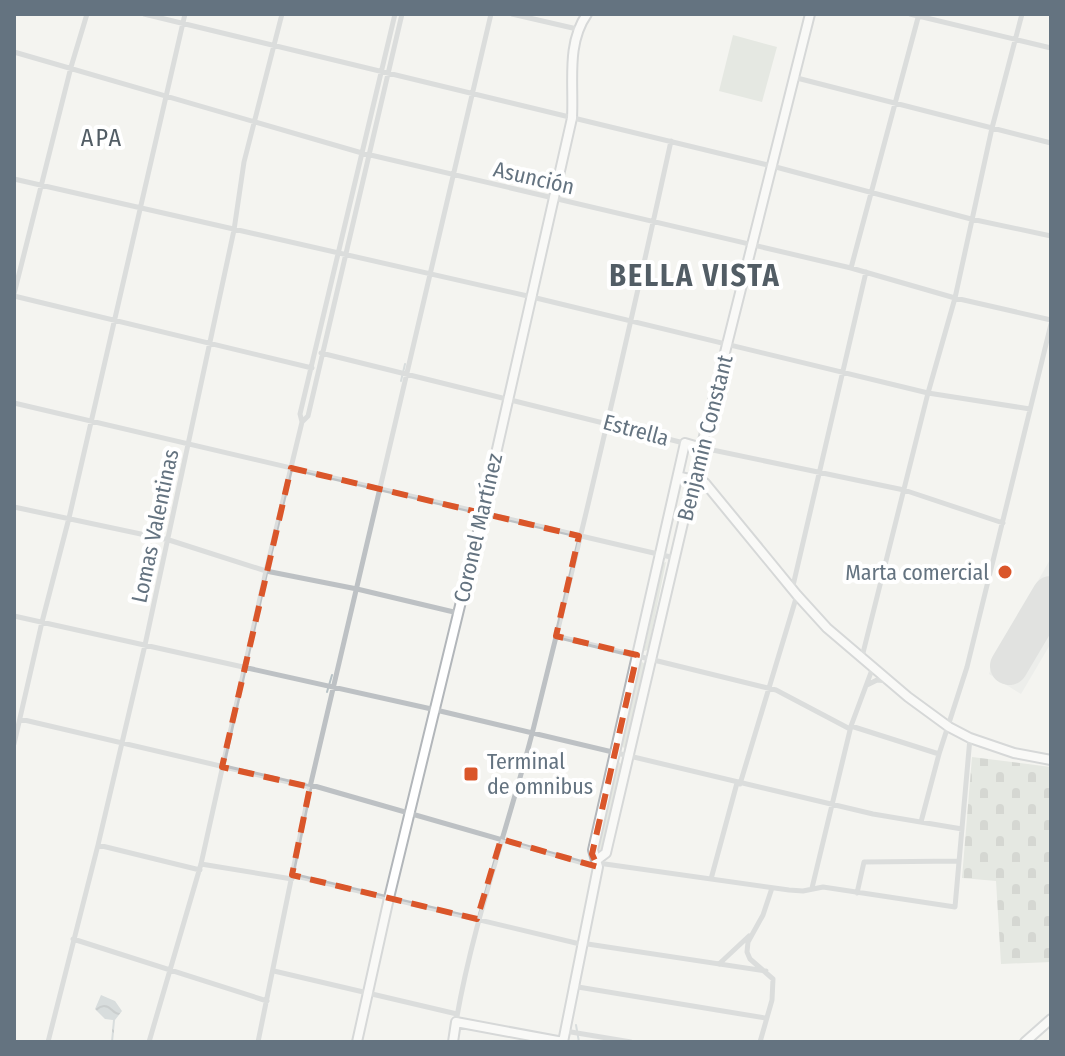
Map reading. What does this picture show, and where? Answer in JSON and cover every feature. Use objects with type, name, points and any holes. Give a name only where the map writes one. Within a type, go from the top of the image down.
[{"type":"street","points":[[87,14],[14,295],[113,322],[319,370]]},
{"type":"street","points":[[144,14],[772,166],[971,219],[1051,236]]},
{"type":"street","points":[[14,744],[185,14]]},
{"type":"street","name":"Lomas Valentinas","points":[[48,1042],[98,845],[169,540],[234,230],[244,162],[282,14]]},
{"type":"street","points":[[149,1042],[201,867],[302,422],[300,414],[365,154],[395,14]]},
{"type":"street","points":[[384,73],[402,14]]},
{"type":"street","points":[[258,1042],[263,1000],[274,971],[289,878],[330,686],[491,14]]},
{"type":"street","points":[[512,14],[577,29]]},
{"type":"street","name":"Coronel Martínez","points":[[357,1042],[532,297],[572,118],[572,71],[577,29],[587,14]]},
{"type":"street","name":"Benjamín Constant","points":[[563,1042],[563,1031],[579,987],[598,863],[606,853],[632,757],[651,658],[693,480],[810,14]]},
{"type":"street","points":[[910,14],[1051,48]]},
{"type":"street","points":[[862,657],[955,298],[992,128],[1022,14]]},
{"type":"street","points":[[851,268],[918,15]]},
{"type":"street","name":"Asunción","points":[[14,52],[365,154],[851,268],[1051,322]]},
{"type":"street","points":[[793,77],[1051,143]]},
{"type":"street","points":[[453,1042],[477,919],[532,733],[608,423],[671,141]]},
{"type":"street","points":[[302,422],[308,416],[319,370],[365,154]]},
{"type":"street","points":[[14,179],[532,297],[928,393],[1030,409]]},
{"type":"street","points":[[711,879],[794,592],[866,272]]},
{"type":"street","points":[[921,822],[967,667],[1051,322]]},
{"type":"street","name":"Estrella","points":[[315,352],[702,448],[904,490],[1003,523]]},
{"type":"street","points":[[14,403],[675,558]]},
{"type":"street","name":"Benjamín Constant","points":[[598,863],[593,850],[685,443]]},
{"type":"street","points":[[678,476],[705,483],[827,628],[949,727],[970,738],[1023,755],[1051,760]]},
{"type":"street","points":[[14,507],[169,540],[266,571],[458,613]]},
{"type":"street","points":[[14,616],[436,710],[832,804],[962,829]]},
{"type":"street","points":[[556,636],[768,688],[850,727],[939,754]]},
{"type":"street","points":[[811,889],[850,727],[873,667]]},
{"type":"street","points":[[866,685],[877,680],[890,681]]},
{"type":"street","points":[[18,721],[308,786],[598,863],[772,888],[803,891],[823,887],[955,907],[970,738]]},
{"type":"street","points":[[98,845],[201,867],[289,878],[389,898],[585,944],[766,971]]},
{"type":"street","points":[[857,893],[864,862],[959,861]]},
{"type":"street","points":[[760,1042],[774,986],[772,976],[748,955],[748,942],[772,888]]},
{"type":"street","points":[[719,964],[753,933]]},
{"type":"street","points":[[73,939],[263,1000]]},
{"type":"street","points":[[274,971],[563,1042]]},
{"type":"street","points":[[579,987],[765,1018]]},
{"type":"street","points":[[1025,1042],[1051,1019]]},
{"type":"street","points":[[563,1031],[631,1042]]},
{"type":"highlighted area","points":[[291,468],[579,536],[556,636],[637,655],[592,854],[598,867],[501,839],[477,919],[292,875],[310,787],[222,767]]},
{"type":"shaded area","points":[[1051,558],[1051,643],[1021,694],[989,674],[996,654]]},
{"type":"green space","points":[[733,35],[777,47],[762,102],[719,91]]},
{"type":"green space","points":[[666,562],[648,650],[644,651],[663,563]]},
{"type":"green space","points":[[642,662],[645,664],[624,748],[621,745]]},
{"type":"green space","points":[[972,757],[1051,767],[1051,962],[1001,964],[996,881],[962,878]]},
{"type":"green space","points":[[619,762],[622,765],[601,851],[597,848]]},
{"type":"water","points":[[101,995],[115,1001],[122,1011],[115,1020],[113,1042],[113,1020],[105,1019],[95,1009]]},
{"type":"waterway","points":[[401,381],[405,364]]},
{"type":"waterway","points":[[327,692],[332,675]]},
{"type":"waterway","points":[[576,1025],[579,1042]]},
{"type":"runway","points":[[1009,666],[1051,595]]},
{"type":"place","name":"Marta comercial","points":[[1005,572]]},
{"type":"place","name":"Terminal de omnibus","points":[[471,774]]},
{"type":"district","name":"APA","points":[[102,138]]},
{"type":"district","name":"BELLA VISTA","points":[[695,276]]}]
